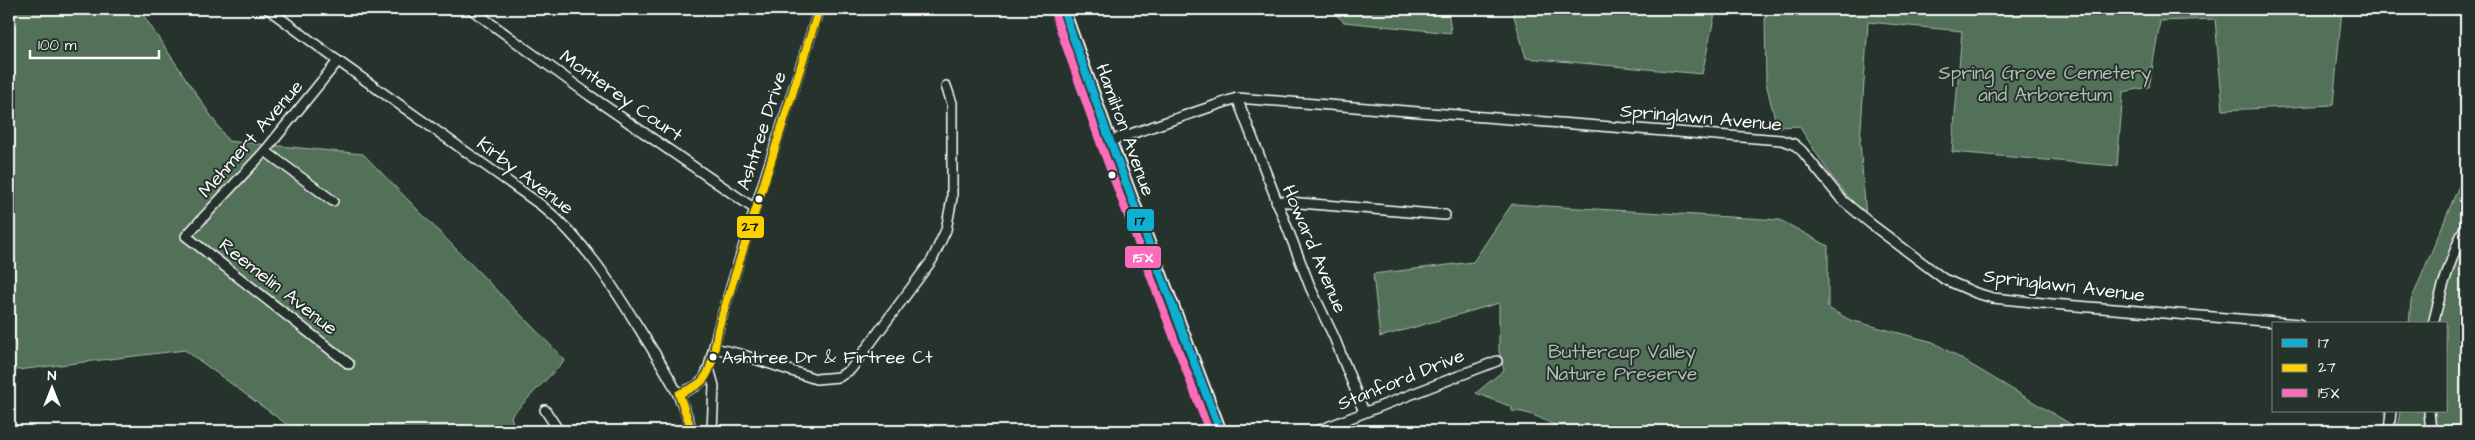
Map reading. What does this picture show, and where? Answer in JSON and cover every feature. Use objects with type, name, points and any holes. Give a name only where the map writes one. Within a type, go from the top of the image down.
[{"type":"main road","name":"Hamilton Avenue","points":[[1065,9],[1110,141],[1220,431]]},
{"type":"street","name":"Kirby Avenue","points":[[268,9],[541,205],[572,233],[605,274],[679,394],[692,431]]},
{"type":"street","name":"Monterey Court","points":[[471,9],[590,95],[755,209]]},
{"type":"street","name":"Ashtree Drive","points":[[679,394],[696,386],[704,379],[709,367],[755,209],[819,9]]},
{"type":"street","name":"Mehmert Avenue","points":[[186,236],[265,151],[338,61]]},
{"type":"street","points":[[714,348],[740,354],[816,379],[838,377],[851,368],[932,260],[946,230],[952,198],[952,103],[946,86]]},
{"type":"street","name":"Springlawn Avenue","points":[[1110,141],[1237,98],[1781,140],[1794,144],[1802,151],[1842,200],[1896,244],[1944,278],[1976,293],[1993,298],[2034,302],[2275,322]]},
{"type":"street","name":"Howard Avenue","points":[[1237,98],[1311,289],[1334,337],[1364,412]]},
{"type":"street","points":[[265,151],[332,202]]},
{"type":"street","points":[[1276,201],[1445,215]]},
{"type":"street","points":[[2433,322],[2441,291],[2466,225]]},
{"type":"street","name":"Reemelin Avenue","points":[[186,236],[349,364]]},
{"type":"street","name":"Stanford Drive","points":[[1317,431],[1497,361]]},
{"type":"street","points":[[709,367],[714,386],[712,431]]},
{"type":"street","points":[[545,410],[559,431]]},
{"type":"street","points":[[2390,431],[2391,412]]},
{"type":"street","points":[[2429,412],[2431,431]]},
{"type":"green space","points":[[9,9],[139,9],[228,141],[363,154],[565,360],[511,416],[515,431],[296,431],[185,350],[9,371]]},
{"type":"green space","points":[[1329,9],[1448,9],[1451,33],[1344,22]]},
{"type":"green space","points":[[1512,9],[1716,9],[1702,74],[1526,58]]},
{"type":"green space","name":"Spring Grove Cemetery and Arboretum","points":[[1765,9],[2342,9],[2333,105],[2223,110],[2215,19],[2160,21],[2149,87],[2123,92],[2117,166],[1952,152],[1962,31],[1868,22],[1860,142],[1866,217],[1831,176],[1799,126],[1777,127],[1766,83]]},
{"type":"green space","points":[[2466,169],[2466,431],[2397,431],[2400,412],[2448,412],[2448,322],[2409,322],[2411,301]]},
{"type":"green space","name":"Buttercup Valley Nature Preserve","points":[[1512,204],[1780,220],[1828,246],[1828,308],[1850,320],[1933,342],[2082,431],[1564,431],[1533,415],[1512,411],[1512,407],[1476,393],[1504,370],[1499,351],[1499,303],[1380,337],[1373,274],[1473,262]]},
{"type":"transit line","name":"27","points":[[692,431],[679,394],[701,382],[710,368],[719,326],[819,9]]},
{"type":"transit line","name":"17","points":[[1063,9],[1110,141],[1220,431]]},
{"type":"transit line","name":"15X","points":[[1054,12],[1101,145],[1209,431]]},
{"type":"place","name":"Ashtree Dr & Firtree Ct","points":[[713,357]]}]
